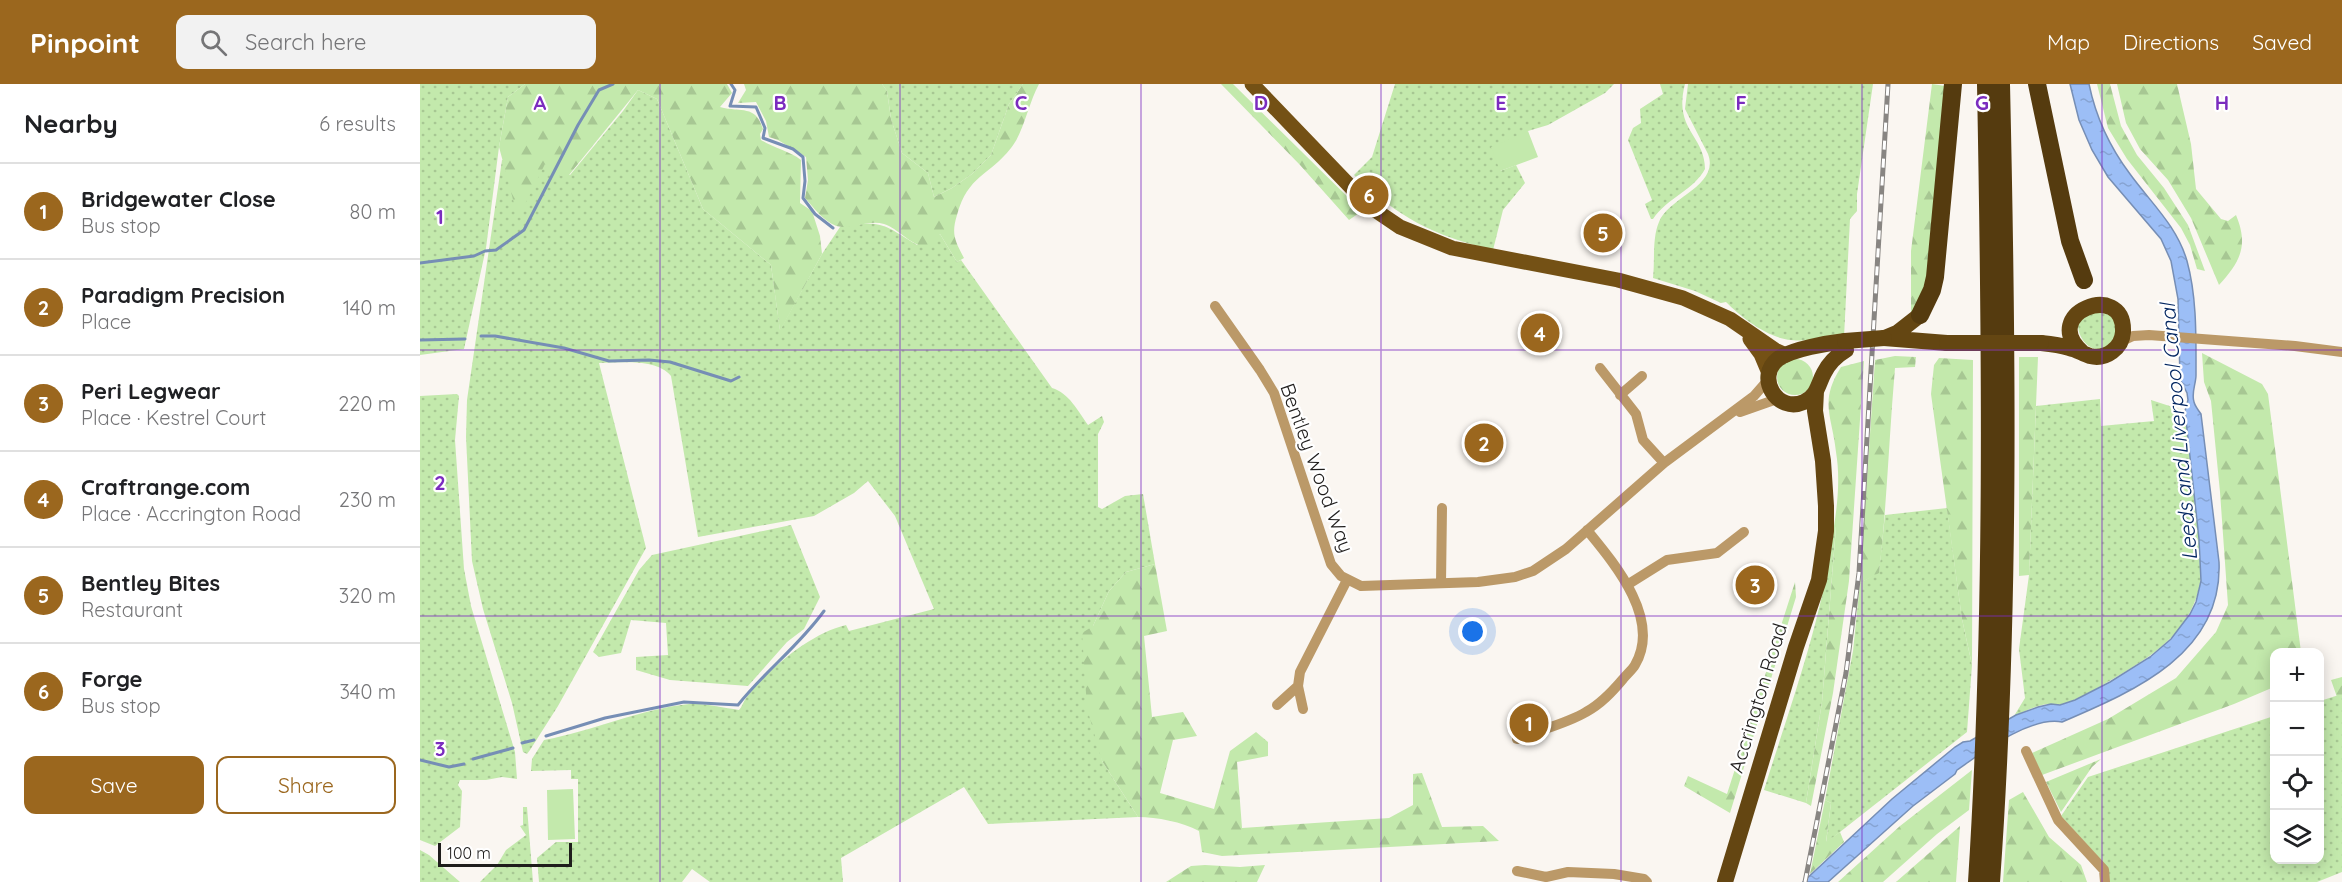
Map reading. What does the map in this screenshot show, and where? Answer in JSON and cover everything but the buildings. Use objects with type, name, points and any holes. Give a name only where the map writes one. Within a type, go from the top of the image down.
[{"type":"highway","points":[[1880,341],[1897,333],[1920,315],[1932,291],[1953,84]]},
{"type":"highway","points":[[1986,84],[1990,400],[1989,608],[1994,703]]},
{"type":"highway","points":[[1991,882],[1988,828],[2006,539],[2001,84]]},
{"type":"highway","points":[[1845,346],[1832,360],[1817,387],[1803,403],[1782,401],[1773,394],[1769,377],[1773,365],[1789,354],[1810,347],[1845,346],[1880,341],[2042,343],[2066,347],[2096,357],[2114,350],[2120,342],[2123,330],[2113,311],[2090,290],[2070,242],[2037,84]]},
{"type":"highway","points":[[2042,343],[2057,337],[2082,309],[2090,305],[2113,311]]},
{"type":"highway","points":[[2071,324],[2072,340],[2083,353]]},
{"type":"highway","points":[[1789,354],[1800,354],[1812,361],[1819,375],[1817,387]]},
{"type":"highway","name":"Accrington Road","points":[[1725,882],[1785,681],[1819,580],[1826,506],[1822,455],[1815,411],[1817,387]]},
{"type":"highway","name":"Accrington Road","points":[[1782,401],[1798,410],[1808,421],[1822,455]]},
{"type":"highway","points":[[1977,882],[1988,828]]},
{"type":"main road","points":[[1252,84],[1362,199],[1400,227],[1452,248],[1618,280],[1664,292],[1715,311],[1775,350],[1789,354]]},
{"type":"main road","points":[[1745,331],[1761,354],[1769,377]]},
{"type":"street","name":"Bentley Wood Way","points":[[1215,306],[1274,393],[1331,564],[1347,580],[1361,586],[1478,582],[1515,577],[1533,571],[1557,556],[1664,463],[1754,396],[1769,377]]},
{"type":"street","points":[[2113,311],[2134,329],[2149,335]]},
{"type":"street","points":[[2120,342],[2133,336],[2149,335],[2342,352]]},
{"type":"street","points":[[1600,368],[1636,414],[1643,440],[1664,463]]},
{"type":"street","points":[[1620,394],[1642,376]]},
{"type":"street","name":"Bentley Wood Way","points":[[1723,419],[1756,404],[1782,401]]},
{"type":"street","points":[[1441,583],[1442,508]]},
{"type":"street","points":[[1517,739],[1584,713],[1610,695],[1635,664],[1641,645],[1641,619],[1634,598],[1617,567],[1587,530]]},
{"type":"street","points":[[1627,585],[1666,560],[1718,554],[1744,532]]},
{"type":"street","points":[[1303,709],[1298,686],[1300,672],[1347,580]]},
{"type":"street","points":[[1277,705],[1298,686]]},
{"type":"street","points":[[2028,754],[2058,820],[2104,870],[2105,882]]},
{"type":"street","points":[[1517,870],[1546,878],[1568,872],[1614,874],[1644,879],[1647,882]]},
{"type":"green space","points":[[420,84],[525,84],[508,97],[486,248],[464,349],[420,355]]},
{"type":"green space","points":[[525,84],[727,84],[732,93],[720,107],[752,113],[760,121],[763,129],[760,134],[761,140],[801,160],[800,203],[812,211],[820,236],[822,254],[780,331],[771,265],[703,209],[657,99],[638,90],[569,175],[559,176],[545,164],[518,218],[499,147],[508,97]]},
{"type":"green space","points":[[744,84],[882,84],[887,91],[891,119],[902,153],[928,173],[934,197],[972,174],[991,155],[1009,104],[1023,84],[1039,84],[1015,142],[1003,157],[973,184],[962,202],[954,232],[964,258],[957,262],[940,234],[925,247],[914,243],[884,224],[842,227],[826,220],[805,198],[808,180],[806,157],[769,137],[766,121],[756,102],[738,103],[746,90]]},
{"type":"green space","points":[[882,84],[1023,84],[1009,104],[991,155],[972,174],[934,197],[928,173],[902,153],[891,119],[887,91]]},
{"type":"green space","points":[[1221,84],[1233,84],[1362,211],[1349,220],[1300,165]]},
{"type":"green space","points":[[1395,84],[1614,84],[1605,93],[1548,125],[1528,131],[1500,171],[1516,165],[1525,183],[1503,210],[1493,250],[1451,238],[1418,223],[1387,203],[1354,175],[1372,157]]},
{"type":"green space","points":[[1660,84],[1685,84],[1682,99],[1683,112],[1704,157],[1705,169],[1694,183],[1651,219],[1645,204],[1652,200],[1628,140],[1633,128],[1641,123],[1640,109],[1663,94]]},
{"type":"green space","points":[[1688,84],[1873,84],[1857,194],[1857,211],[1850,219],[1844,337],[1804,341],[1782,338],[1756,326],[1726,302],[1721,303],[1695,291],[1653,278],[1655,242],[1659,222],[1664,213],[1700,183],[1707,175],[1710,165],[1708,154],[1685,109]]},
{"type":"green space","points":[[1932,84],[1945,86],[1929,284],[1911,314],[1911,251]]},
{"type":"green space","points":[[2097,84],[2110,84],[2121,126],[2137,155],[2164,188],[2188,225],[2205,271],[2197,269],[2190,245],[2181,228],[2127,159],[2108,128]]},
{"type":"green space","points":[[2117,84],[2177,84],[2191,144],[2196,189],[2221,219],[2228,221],[2236,215],[2240,226],[2242,245],[2240,253],[2232,269],[2219,285],[2191,218],[2168,180],[2140,149],[2126,123]]},
{"type":"green space","points":[[638,90],[657,99],[703,209],[771,265],[780,330],[822,254],[840,227],[881,225],[917,245],[940,234],[957,262],[961,260],[1052,388],[1068,398],[1088,425],[1102,416],[1104,422],[1098,434],[1098,507],[1102,509],[1125,496],[1143,494],[1155,564],[1126,572],[1109,591],[1093,626],[1102,761],[1138,817],[988,824],[964,787],[841,858],[843,882],[710,882],[692,869],[682,882],[539,882],[537,858],[556,842],[578,842],[578,779],[571,779],[571,770],[531,771],[532,759],[544,740],[635,715],[689,704],[739,710],[766,675],[791,654],[819,636],[846,625],[849,631],[934,609],[895,516],[868,481],[854,493],[814,516],[698,537],[671,376],[656,366],[647,364],[599,363],[646,548],[558,706],[527,754],[523,752],[512,703],[483,609],[472,561],[466,437],[467,400],[502,160],[545,163],[570,175]]},
{"type":"green space","points":[[1528,131],[1538,157],[1500,171],[1491,147]]},
{"type":"green space","points":[[2089,311],[2113,315],[2117,334],[2108,345],[2101,349],[2091,347],[2080,336],[2078,325]]},
{"type":"green space","points":[[2202,353],[2262,384],[2268,394],[2300,648],[2270,648],[2270,689],[2042,775],[2032,753],[2108,719],[2176,678],[2216,632],[2228,605],[2211,401],[2204,382]]},
{"type":"green space","points":[[1895,356],[1916,357],[1915,367],[1895,368],[1879,573],[1860,583],[1875,360]]},
{"type":"green space","points":[[2019,357],[2038,357],[2029,575],[2019,576]]},
{"type":"green space","points":[[1939,358],[1973,360],[1972,665],[1962,619],[1931,394],[1934,365]]},
{"type":"green space","points":[[1795,359],[1808,364],[1813,377],[1808,390],[1795,395],[1782,390],[1777,377],[1782,364]]},
{"type":"green space","points":[[1864,361],[1849,581],[1833,693],[1811,806],[1806,803],[1822,702],[1838,489],[1837,461],[1829,409],[1830,390],[1841,367]]},
{"type":"green space","points":[[457,394],[459,396],[455,440],[464,569],[471,606],[515,752],[517,779],[502,777],[486,780],[460,780],[458,785],[462,791],[460,827],[435,846],[420,840],[420,396]]},
{"type":"green space","points":[[2100,399],[2101,426],[2154,421],[2151,400],[2185,411],[2202,569],[2199,588],[2194,604],[2177,631],[2138,664],[2095,690],[2073,700],[2061,704],[2039,706],[2014,716],[2025,698],[2019,649],[2029,575],[2036,406]]},
{"type":"green space","points":[[1947,508],[1962,619],[1972,665],[1967,732],[1826,843],[1831,803],[1825,800],[1853,651],[1860,583],[1879,572],[1885,515]]},
{"type":"green space","points":[[791,525],[820,597],[804,629],[787,642],[748,686],[670,680],[636,670],[636,657],[668,655],[666,623],[631,620],[621,653],[599,657],[593,652],[639,570],[652,555]]},
{"type":"green space","points":[[1834,526],[1836,526],[1822,702],[1806,803],[1764,790],[1815,626]]},
{"type":"green space","points":[[1155,564],[1167,631],[1144,636],[1152,717],[1183,712],[1197,736],[1173,740],[1160,793],[1214,809],[1230,751],[1256,732],[1268,742],[1268,756],[1237,762],[1242,828],[1389,818],[1413,805],[1413,774],[1422,773],[1442,827],[1483,826],[1499,841],[1222,856],[1202,852],[1199,831],[1169,821],[1138,817],[1102,761],[1087,708],[1082,633],[1093,626],[1109,591],[1126,572]]},
{"type":"green space","points":[[1795,582],[1796,597],[1730,813],[1684,786],[1688,776],[1727,794]]},
{"type":"green space","points":[[2342,677],[2342,695],[2337,697],[2331,680]]},
{"type":"green space","points":[[2342,694],[2342,872],[2317,882],[2107,882],[2102,861],[2061,816],[2088,777],[2270,717],[2270,864],[2324,864],[2324,700]]},
{"type":"green space","points":[[2101,759],[2092,767],[2061,812],[2046,782]]},
{"type":"green space","points":[[1972,770],[1969,810],[1937,834],[1883,882],[1838,882],[1900,826]]},
{"type":"green space","points":[[573,789],[575,839],[548,840],[547,790]]},
{"type":"green space","points":[[2023,792],[2049,837],[2081,865],[2087,882],[2003,882],[2009,800]]},
{"type":"green space","points":[[1825,800],[1831,803],[1826,842],[1840,832],[1844,842],[1810,874]]},
{"type":"green space","points":[[523,807],[527,807],[533,882],[480,882],[497,865],[506,850],[526,835],[520,826],[523,825]]},
{"type":"green space","points":[[1960,826],[1956,882],[1896,882]]},
{"type":"green space","points":[[420,850],[429,855],[460,882],[420,882]]},
{"type":"green space","points":[[1265,865],[1257,882],[1166,882],[1191,866],[1240,867]]},
{"type":"water","points":[[2070,84],[2089,84],[2095,108],[2116,153],[2163,215],[2183,248],[2187,261],[2193,289],[2195,318],[2196,375],[2193,399],[2201,414],[2219,562],[2216,594],[2206,621],[2190,645],[2169,665],[2144,682],[2090,710],[2062,722],[2036,724],[1993,745],[1957,770],[1955,774],[1913,806],[1828,882],[1803,882],[1892,799],[1955,747],[2016,715],[2038,707],[2051,704],[2060,705],[2075,700],[2110,682],[2150,657],[2171,639],[2196,602],[2201,581],[2199,539],[2185,411],[2188,400],[2180,379],[2178,299],[2171,261],[2161,239],[2108,177],[2092,150],[2079,120]]},
{"type":"waterway","points":[[420,263],[474,256],[485,251],[496,250],[524,230],[578,125],[599,90],[613,84]]},
{"type":"waterway","points":[[731,84],[735,90],[730,106],[756,107],[765,128],[763,138],[793,149],[803,157],[805,181],[803,198],[815,214],[833,228]]},
{"type":"waterway","points":[[481,336],[495,336],[564,348],[609,361],[670,362],[731,381],[739,377]]},
{"type":"waterway","points":[[420,340],[465,339]]},
{"type":"waterway","points":[[546,736],[605,718],[684,702],[738,705],[824,611]]},
{"type":"waterway","points":[[522,743],[534,740]]},
{"type":"waterway","points":[[473,759],[513,748]]},
{"type":"waterway","points":[[420,760],[449,767],[464,764]]},
{"type":"railway","points":[[1805,882],[1846,673],[1859,573],[1888,84]]},
{"type":"place","name":"Forge","points":[[1369,195]]},
{"type":"place","name":"Bentley Bites","points":[[1603,233]]},
{"type":"place","name":"Craftrange.com","points":[[1540,333]]},
{"type":"place","name":"Paradigm Precision","points":[[1484,443]]},
{"type":"place","name":"Peri Legwear","points":[[1755,585]]},
{"type":"place","name":"Bridgewater Close","points":[[1529,723]]},
{"type":"water label","name":"Leeds and Liverpool Canal","points":[[2179,432]]}]
